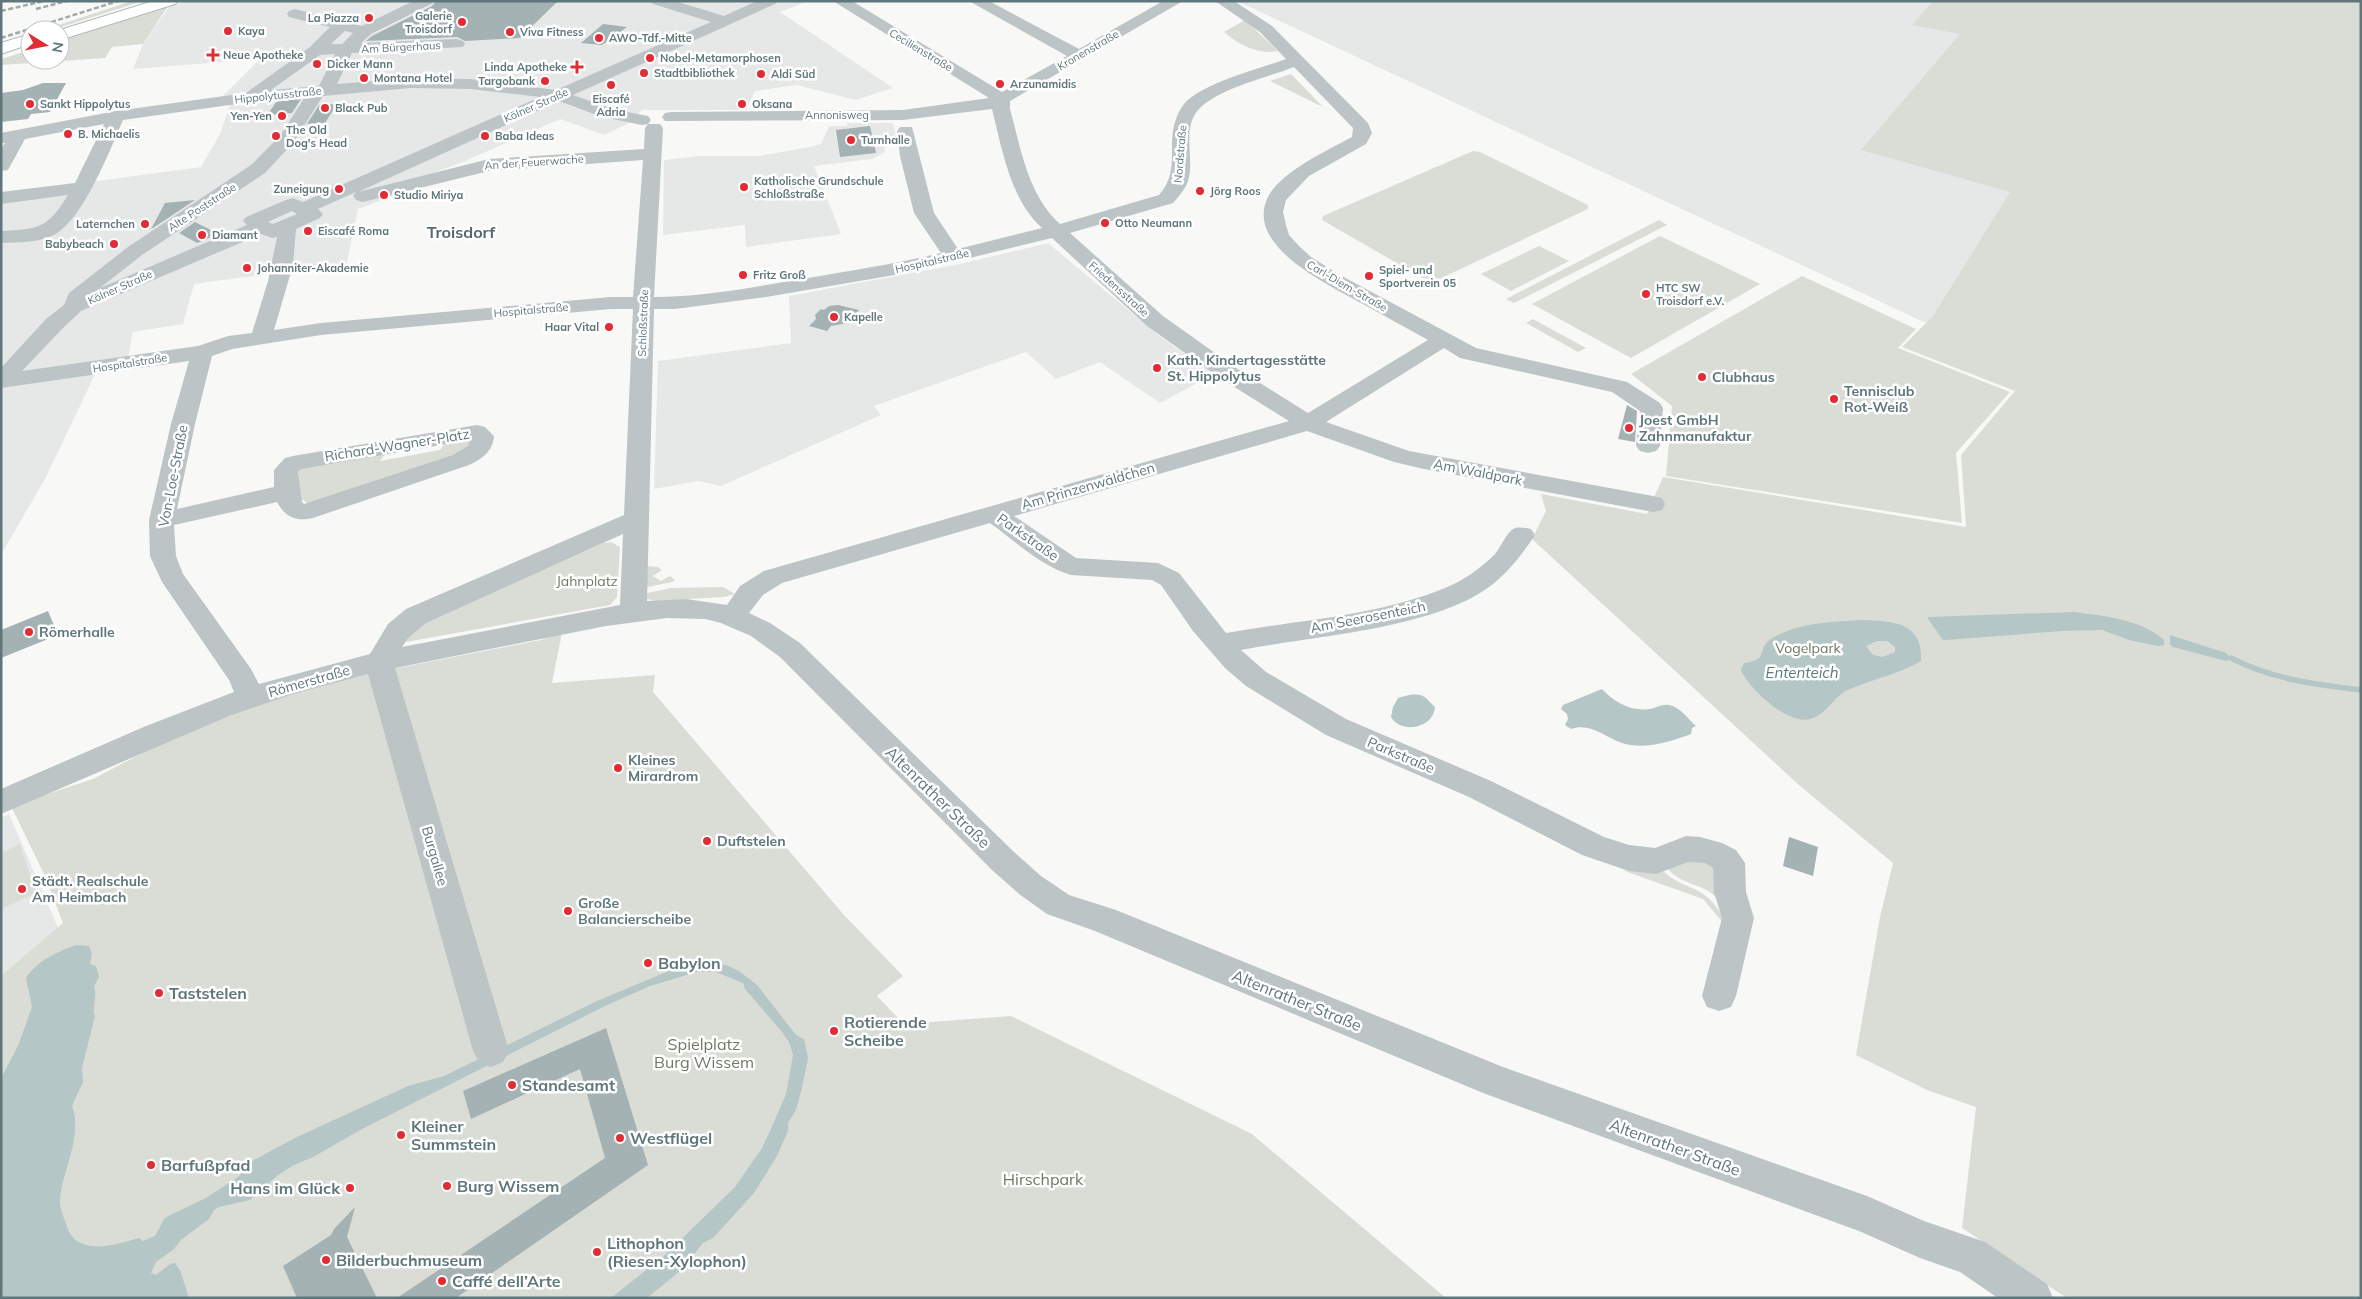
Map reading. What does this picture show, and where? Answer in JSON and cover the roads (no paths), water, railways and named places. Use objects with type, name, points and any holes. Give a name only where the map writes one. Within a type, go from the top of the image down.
[{"type":"main road","points":[[70,26],[148,1]]},
{"type":"main road","points":[[70,33],[170,1]]},
{"type":"main road","points":[[1,49],[20,42]]},
{"type":"main road","points":[[1,54],[20,48]]},
{"type":"street","name":"Am Bürgerhaus","points":[[321,91],[345,50],[369,31],[426,1]]},
{"type":"street","points":[[658,1],[725,21]]},
{"type":"street","name":"Kölner Straße","points":[[2,379],[54,324],[74,307],[262,226],[272,232],[275,205],[313,214],[303,209],[770,1]]},
{"type":"street","name":"Cecilienstraße","points":[[841,1],[1002,99]]},
{"type":"street","points":[[978,1],[1078,55]]},
{"type":"street","name":"Kronenstraße","points":[[1002,99],[1175,1]]},
{"type":"street","name":"Carl-Diem-Straße","points":[[1223,1],[1261,24],[1362,127],[1363,133],[1360,140],[1302,172],[1288,184],[1277,198],[1273,212],[1280,236],[1292,250],[1317,270],[1442,340],[1473,355],[1619,387],[1652,408],[1648,446]]},
{"type":"street","name":"Am Bürgerhaus","points":[[295,14],[369,31]]},
{"type":"street","points":[[251,97],[316,50],[342,25]]},
{"type":"street","name":"Am Bürgerhaus","points":[[316,50],[451,44]]},
{"type":"street","name":"Nordstraße","points":[[1056,231],[1166,199],[1174,192],[1179,181],[1181,124],[1191,107],[1214,92],[1296,61]]},
{"type":"street","name":"Hippolytusstraße","points":[[10,137],[116,116],[251,97],[411,83],[486,85],[557,95]]},
{"type":"street","name":"Alte Poststraße","points":[[74,307],[76,297],[107,271],[253,174],[287,139],[321,91]]},
{"type":"street","points":[[557,95],[608,113],[656,122]]},
{"type":"street","name":"Annonisweg","points":[[656,122],[903,115],[987,105],[1002,99]]},
{"type":"street","name":"Friedensstraße","points":[[1002,99],[1001,109],[1006,131],[1024,188],[1041,217],[1165,328],[1228,373],[1308,423]]},
{"type":"street","points":[[1,237],[48,231],[56,226],[82,188],[116,116]]},
{"type":"street","name":"Schloßstraße","points":[[636,519],[644,303],[652,154],[656,122]]},
{"type":"street","points":[[906,131],[909,156],[924,213],[953,256]]},
{"type":"street","points":[[1,166],[10,137]]},
{"type":"street","name":"An der Feuerwache","points":[[329,198],[358,197],[473,167],[510,162],[652,154]]},
{"type":"street","points":[[253,174],[263,179],[288,234],[285,253],[261,338]]},
{"type":"street","points":[[1,198],[82,188]]},
{"type":"street","name":"Hospitalstraße","points":[[2,379],[69,372],[202,352],[215,346],[261,338],[395,321],[611,303],[675,303],[766,291],[887,271],[1056,231]]},
{"type":"street","name":"Am Prinzenwäldchen","points":[[734,617],[740,603],[754,586],[773,577],[1308,423],[1442,340]]},
{"type":"street","name":"Von-Loe-Straße","points":[[202,352],[183,424],[162,520],[163,556],[169,572],[241,676],[251,697]]},
{"type":"street","name":"Am Waldpark","points":[[1308,423],[1424,462],[1653,504]]},
{"type":"street","name":"Richard-Wagner-Platz","points":[[477,432],[482,436],[482,442],[477,451],[461,460],[304,512],[293,510],[286,492],[286,470],[292,464],[301,461],[477,432]]},
{"type":"street","points":[[162,520],[286,492]]},
{"type":"street","name":"Parkstraße","points":[[993,513],[1057,559],[1071,566],[1158,572],[1170,579],[1234,661],[1256,679],[1336,727],[1480,789],[1593,846],[1629,858],[1656,861],[1686,849],[1711,852],[1725,859],[1729,864],[1730,892],[1738,918],[1719,996]]},
{"type":"street","points":[[379,662],[398,631],[416,616],[636,519],[633,614]]},
{"type":"street","name":"Am Seerosenteich","points":[[1220,644],[1420,609],[1460,594],[1485,578],[1515,548],[1522,536]]},
{"type":"street","name":"Altenrather Straße","points":[[633,614],[684,608],[734,617],[760,627],[790,650],[1003,861],[1030,885],[1058,905],[1104,920],[1496,1081],[1866,1215],[1920,1238],[1972,1256],[2033,1298]]},
{"type":"street","name":"Römerstraße","points":[[1,802],[121,749],[251,697],[379,662],[633,614]]},
{"type":"street","name":"Burgallee","points":[[379,662],[491,1052]]},
{"type":"water","points":[[2074,612],[2109,617],[2144,627],[2164,640],[2164,645],[2158,646],[2129,640],[2102,630],[2062,631],[1943,640],[1928,619],[1928,617]]},
{"type":"water","name":"Ententeich","points":[[1863,620],[1896,623],[1912,631],[1917,638],[1920,648],[1921,661],[1844,692],[1816,717],[1801,719],[1791,717],[1781,711],[1770,704],[1752,687],[1741,670],[1744,663],[1757,659],[1767,642],[1781,633],[1804,626],[1828,622]],"holes":[[[1877,641],[1887,641],[1895,647],[1895,652],[1883,657],[1873,655],[1866,646]]]},
{"type":"water","points":[[2170,635],[2226,653],[2231,658],[2226,661],[2173,647],[2170,645]]},
{"type":"water","points":[[1602,689],[1617,702],[1636,709],[1650,709],[1664,705],[1673,706],[1680,710],[1696,726],[1692,728],[1691,734],[1683,737],[1657,744],[1639,746],[1622,743],[1585,727],[1571,729],[1565,725],[1568,719],[1567,714],[1561,709],[1563,705]]},
{"type":"water","points":[[1409,695],[1422,696],[1435,707],[1429,720],[1416,727],[1402,726],[1391,717],[1393,707],[1398,698]]},
{"type":"water","points":[[76,945],[89,946],[92,954],[90,964],[96,966],[99,977],[94,986],[95,1016],[82,1068],[83,1082],[72,1106],[75,1117],[74,1140],[60,1201],[71,1235],[78,1242],[87,1245],[108,1246],[139,1238],[143,1241],[155,1236],[164,1219],[206,1198],[238,1177],[254,1160],[297,1137],[408,1086],[444,1076],[597,1001],[676,968],[711,963],[726,965],[739,971],[757,985],[796,1035],[804,1039],[808,1058],[796,1110],[788,1123],[788,1131],[777,1156],[754,1193],[713,1238],[703,1243],[680,1271],[647,1298],[611,1298],[665,1255],[735,1187],[762,1148],[786,1094],[793,1055],[789,1042],[745,989],[743,983],[716,972],[697,972],[650,986],[605,1006],[364,1128],[313,1157],[294,1165],[278,1175],[250,1200],[219,1207],[214,1210],[209,1219],[156,1262],[151,1273],[156,1275],[170,1264],[175,1263],[180,1270],[189,1298],[4,1298],[1,1293],[1,1078],[18,1046],[32,1007],[26,978],[42,961]]},
{"type":"waterway","points":[[2231,658],[2262,671],[2294,680],[2361,690]]},
{"type":"railway","points":[[1,11],[44,1]]},
{"type":"railway","points":[[36,9],[67,1]]},
{"type":"railway","points":[[1,38],[118,1]]},
{"type":"place","name":"La Piazza","points":[[369,18]]},
{"type":"place","name":"Galerie Troisdorf","points":[[462,22]]},
{"type":"place","name":"Kaya","points":[[228,31]]},
{"type":"place","name":"Viva Fitness","points":[[510,32]]},
{"type":"place","name":"AWO-Tdf.-Mitte","points":[[599,38]]},
{"type":"place","name":"Neue Apotheke","points":[[213,55]]},
{"type":"place","name":"Nobel-Metamorphosen","points":[[650,58]]},
{"type":"place","name":"Dicker Mann","points":[[317,64]]},
{"type":"place","name":"Linda Apotheke","points":[[577,67]]},
{"type":"place","name":"Stadtbibliothek","points":[[644,73]]},
{"type":"place","name":"Aldi Süd","points":[[761,74]]},
{"type":"place","name":"Montana Hotel","points":[[364,78]]},
{"type":"place","name":"Targobank","points":[[545,81]]},
{"type":"place","name":"Arzunamidis","points":[[1000,84]]},
{"type":"place","name":"Eiscafé Adria","points":[[611,85]]},
{"type":"place","name":"Sankt Hippolytus","points":[[30,104]]},
{"type":"place","name":"Oksana","points":[[742,104]]},
{"type":"place","name":"Black Pub","points":[[325,108]]},
{"type":"place","name":"Yen-Yen","points":[[282,116]]},
{"type":"place","name":"B. Michaelis","points":[[68,134]]},
{"type":"place","name":"The Old Dog's Head","points":[[276,136]]},
{"type":"place","name":"Baba Ideas","points":[[485,136]]},
{"type":"place","name":"Turnhalle","points":[[851,140]]},
{"type":"place","name":"Katholische Grundschule Schloßstraße","points":[[744,187]]},
{"type":"place","name":"Zuneigung","points":[[339,189]]},
{"type":"place","name":"Jörg Roos","points":[[1200,191]]},
{"type":"place","name":"Studio Miriya","points":[[384,195]]},
{"type":"place","name":"Otto Neumann","points":[[1105,223]]},
{"type":"place","name":"Laternchen","points":[[145,224]]},
{"type":"place","name":"Eiscafé Roma","points":[[308,231]]},
{"type":"place","name":"Diamant","points":[[202,235]]},
{"type":"place","name":"Babybeach","points":[[114,244]]},
{"type":"place","name":"Johanniter-Akademie","points":[[247,268]]},
{"type":"place","name":"Fritz Groß","points":[[743,275]]},
{"type":"place","name":"Spiel- und Sportverein 05","points":[[1369,276]]},
{"type":"place","name":"HTC SW Troisdorf e.V.","points":[[1646,294]]},
{"type":"place","name":"Kapelle","points":[[834,317]]},
{"type":"place","name":"Haar Vital","points":[[609,327]]},
{"type":"place","name":"Kath. Kindertagesstätte St. Hippolytus","points":[[1157,368]]},
{"type":"place","name":"Clubhaus","points":[[1702,377]]},
{"type":"place","name":"Tennisclub Rot-Weiß","points":[[1834,399]]},
{"type":"place","name":"Joest GmbH Zahnmanufaktur","points":[[1629,428]]},
{"type":"place","name":"Römerhalle","points":[[29,632]]},
{"type":"place","name":"Kleines Mirardrom","points":[[618,768]]},
{"type":"place","name":"Duftstelen","points":[[707,841]]},
{"type":"place","name":"Städt. Realschule Am Heimbach","points":[[22,889]]},
{"type":"place","name":"Große Balancierscheibe","points":[[568,911]]},
{"type":"place","name":"Babylon","points":[[648,963]]},
{"type":"place","name":"Taststelen","points":[[159,993]]},
{"type":"place","name":"Rotierende Scheibe","points":[[834,1031]]},
{"type":"place","name":"Standesamt","points":[[512,1085]]},
{"type":"place","name":"Kleiner Summstein","points":[[401,1135]]},
{"type":"place","name":"Westflügel","points":[[620,1138]]},
{"type":"place","name":"Barfußpfad","points":[[151,1165]]},
{"type":"place","name":"Burg Wissem","points":[[447,1186]]},
{"type":"place","name":"Hans im Glück","points":[[350,1188]]},
{"type":"place","name":"Lithophon (Riesen-Xylophon)","points":[[597,1252]]},
{"type":"place","name":"Bilderbuchmuseum","points":[[326,1260]]},
{"type":"place","name":"Caffé dell’Arte","points":[[442,1281]]},
{"type":"district","name":"Troisdorf","points":[[461,232]]},
{"type":"park label","name":"Jahnplatz","points":[[587,581]]},
{"type":"park label","name":"Vogelpark","points":[[1808,648]]},
{"type":"park label","name":"Spielplatz Burg Wissem","points":[[704,1053]]},
{"type":"park label","name":"Hirschpark","points":[[1043,1179]]}]
